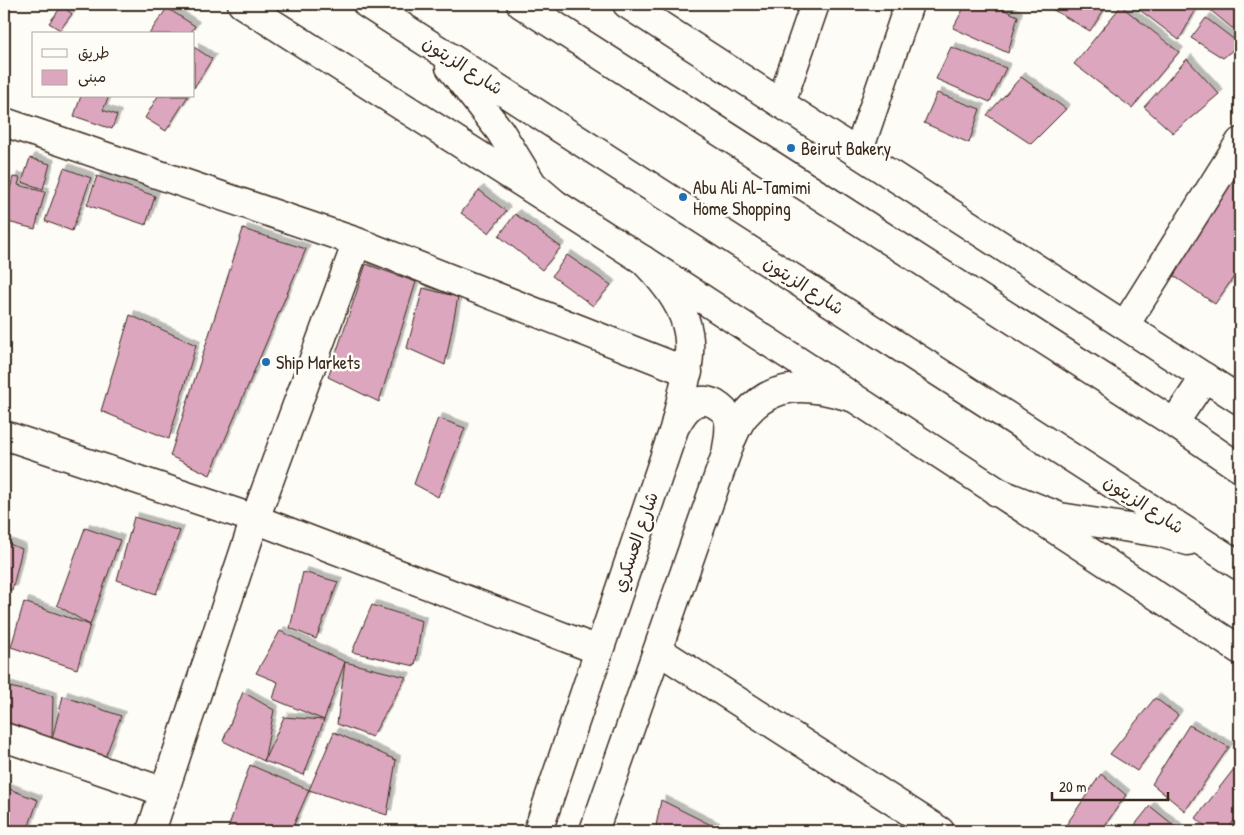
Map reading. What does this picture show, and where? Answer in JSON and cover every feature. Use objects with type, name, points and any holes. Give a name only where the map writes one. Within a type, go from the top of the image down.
[{"type":"street","points":[[242,4],[644,260],[1240,650]]},
{"type":"street","name":"شارع الزيتون","points":[[367,4],[1234,562]]},
{"type":"street","points":[[522,4],[1174,423],[1240,468]]},
{"type":"street","points":[[627,4],[1240,400]]},
{"type":"street","points":[[780,102],[815,4]]},
{"type":"street","points":[[858,153],[909,4]]},
{"type":"street","points":[[414,34],[450,67],[500,131],[533,185],[554,203]]},
{"type":"street","points":[[4,122],[357,242],[688,372]]},
{"type":"street","points":[[1125,325],[1240,142]]},
{"type":"street","points":[[151,831],[255,519],[357,242]]},
{"type":"street","name":"شارع العسكري","points":[[538,831],[674,429],[688,372],[690,349],[688,326],[680,305],[664,282],[644,260]]},
{"type":"street","points":[[1174,423],[1205,377]]},
{"type":"street","points":[[594,831],[725,457],[743,416],[764,398],[788,388],[822,389],[851,397]]},
{"type":"street","points":[[674,429],[682,414],[698,401],[708,400],[720,406],[728,416],[730,430],[725,457]]},
{"type":"street","points":[[4,435],[255,519],[598,650]]},
{"type":"street","points":[[997,492],[1060,517],[1161,533],[1195,543],[1234,562]]},
{"type":"street","points":[[658,650],[940,831]]},
{"type":"street","points":[[4,737],[164,792]]},
{"type":"building","points":[[966,4],[991,4],[1018,16],[1008,53],[953,28]]},
{"type":"building","points":[[1043,4],[1108,4],[1090,31]]},
{"type":"building","points":[[1132,4],[1184,4],[1195,11],[1179,40]]},
{"type":"building","points":[[1203,4],[1225,4],[1240,15],[1240,27],[1232,28]]},
{"type":"building","points":[[62,6],[72,14],[60,30],[49,23]]},
{"type":"building","points":[[1121,6],[1179,52],[1132,108],[1074,64]]},
{"type":"building","points":[[167,8],[195,26],[191,32],[150,32]]},
{"type":"building","points":[[1206,18],[1240,44],[1223,58],[1191,38]]},
{"type":"building","points":[[951,47],[1006,68],[990,102],[936,79]]},
{"type":"building","points":[[195,48],[212,59],[195,86]]},
{"type":"building","points":[[1187,59],[1219,94],[1173,133],[1144,107]]},
{"type":"building","points":[[1021,77],[1066,109],[1031,144],[987,115]]},
{"type":"building","points":[[937,93],[980,109],[969,143],[924,123]]},
{"type":"building","points":[[80,98],[108,98],[103,110],[117,115],[112,129],[74,116]]},
{"type":"building","points":[[157,98],[187,98],[166,131],[145,118]]},
{"type":"building","points":[[30,158],[50,164],[43,189],[22,182]]},
{"type":"building","points":[[64,168],[91,178],[72,231],[45,221]]},
{"type":"building","points":[[97,176],[155,196],[146,225],[87,205]]},
{"type":"building","points":[[13,177],[20,178],[18,185],[45,192],[35,229],[4,221],[4,212]]},
{"type":"building","points":[[1234,179],[1240,183],[1240,268],[1215,304],[1171,274]]},
{"type":"building","points":[[479,190],[506,211],[489,233],[461,213]]},
{"type":"building","points":[[515,214],[561,247],[542,270],[499,236]]},
{"type":"building","points":[[243,229],[306,249],[210,475],[170,456]]},
{"type":"building","points":[[567,255],[611,285],[593,306],[552,276]]},
{"type":"building","points":[[366,264],[416,282],[379,402],[328,377]]},
{"type":"building","points":[[423,288],[458,297],[445,365],[407,348]]},
{"type":"building","points":[[130,315],[196,345],[169,439],[101,411]]},
{"type":"building","points":[[438,418],[465,428],[438,497],[414,484]]},
{"type":"building","points":[[134,517],[180,531],[156,594],[117,580]]},
{"type":"building","points":[[85,528],[120,540],[90,625],[57,605]]},
{"type":"building","points":[[4,542],[22,549],[12,591],[4,587]]},
{"type":"building","points":[[303,572],[338,582],[316,639],[290,628]]},
{"type":"building","points":[[24,602],[90,625],[77,669],[11,647]]},
{"type":"building","points":[[372,605],[422,621],[415,666],[352,652]]},
{"type":"building","points":[[280,631],[345,662],[324,720],[273,699],[278,682],[256,673]]},
{"type":"building","points":[[345,662],[406,677],[372,737],[337,724]]},
{"type":"building","points":[[4,686],[53,696],[52,739],[4,721]]},
{"type":"building","points":[[243,692],[274,710],[264,761],[223,741]]},
{"type":"building","points":[[63,696],[121,716],[104,760],[52,739]]},
{"type":"building","points":[[1155,698],[1178,715],[1137,771],[1110,754]]},
{"type":"building","points":[[284,717],[324,720],[304,775],[264,761]]},
{"type":"building","points":[[1189,725],[1229,747],[1185,811],[1152,784]]},
{"type":"building","points":[[334,732],[396,760],[387,815],[309,790]]},
{"type":"building","points":[[1240,761],[1240,813],[1226,831],[1210,831],[1196,818]]},
{"type":"building","points":[[250,765],[309,790],[291,831],[227,831]]},
{"type":"building","points":[[1101,774],[1126,795],[1101,831],[1062,831]]},
{"type":"building","points":[[4,787],[38,800],[27,831],[4,831]]},
{"type":"building","points":[[661,800],[723,831],[655,831]]},
{"type":"building","points":[[1150,806],[1181,831],[1130,831]]},
{"type":"place","name":"Beirut Bakery","points":[[791,148]]},
{"type":"place","name":"Abu Ali Al-Tamimi Home Shopping","points":[[683,197]]},
{"type":"place","name":"Ship Markets","points":[[266,362]]}]
